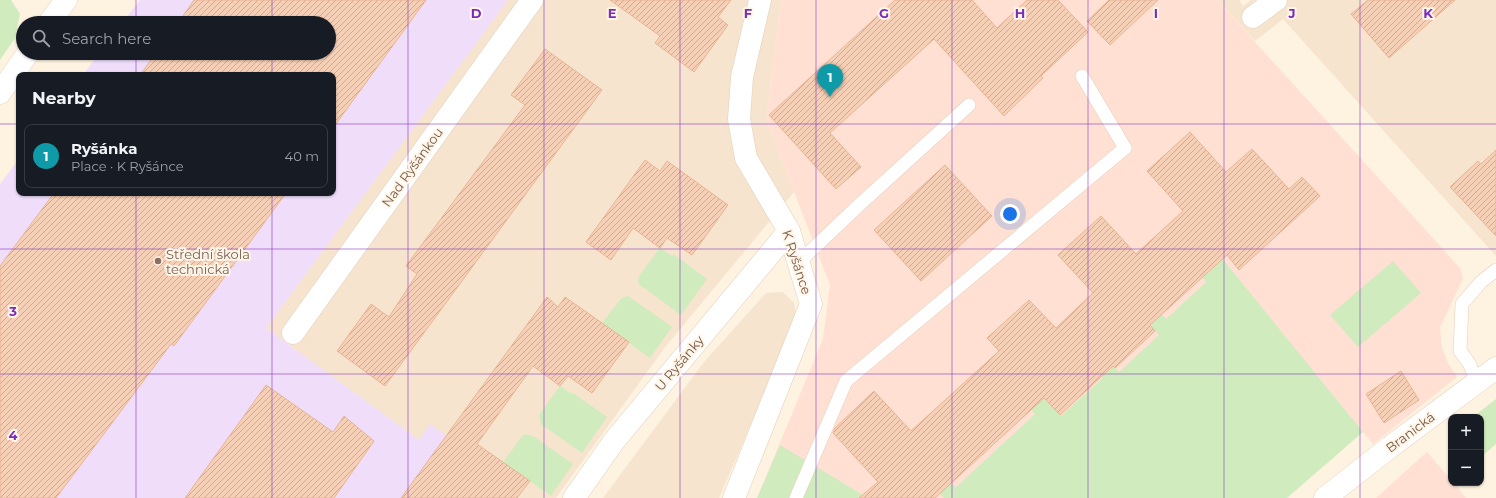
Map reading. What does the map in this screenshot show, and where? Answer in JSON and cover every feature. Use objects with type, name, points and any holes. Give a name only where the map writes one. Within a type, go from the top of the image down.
[{"type":"street","name":"Nad Ryšánkou","points":[[293,333],[532,0]]},
{"type":"street","name":"K Ryšánce","points":[[734,498],[811,304],[789,231],[746,158],[739,120],[742,77],[760,0]]},
{"type":"street","points":[[1253,17],[1276,0]]},
{"type":"street","points":[[0,92],[23,60]]},
{"type":"street","name":"U Ryšánky","points":[[574,498],[619,435],[789,231]]},
{"type":"street","name":"Branická","points":[[1325,498],[1496,368]]},
{"type":"lane","points":[[796,498],[846,381],[1125,148],[1082,76]]},
{"type":"lane","points":[[798,263],[969,105]]},
{"type":"lane","points":[[1477,382],[1469,363],[1460,350],[1462,304],[1482,282],[1496,270]]},
{"type":"shaded area","name":"Střední škola technická","points":[[140,0],[508,0],[266,328],[419,440],[430,424],[447,436],[401,498],[0,498],[0,184],[16,163],[16,196],[336,196],[336,72],[85,72],[94,60],[336,60],[336,16],[127,16]]},
{"type":"shaded area","points":[[508,0],[781,0],[766,119],[794,192],[666,346],[556,498],[401,498],[419,440],[266,328]]},
{"type":"shaded area","points":[[781,0],[1217,0],[1460,268],[1463,278],[1440,328],[1442,348],[1448,363],[1457,377],[1373,444],[1363,432],[1012,498],[757,498],[823,339],[830,285],[766,119]]},
{"type":"shaded area","points":[[1217,0],[1239,0],[1243,6],[1251,0],[1496,0],[1496,256],[1283,19],[1255,41]]},
{"type":"shaded area","points":[[783,292],[794,303],[796,314],[785,346],[719,498],[603,498],[704,362],[766,293]]},
{"type":"shaded area","points":[[1427,452],[1448,476],[1448,486],[1456,486],[1466,498],[1376,498]]},
{"type":"green space","points":[[0,0],[11,0],[20,14],[20,16],[16,16],[15,38],[0,60]]},
{"type":"green space","points":[[660,248],[672,256],[673,254],[707,279],[681,315],[638,282],[639,276]]},
{"type":"green space","points":[[1221,257],[1363,432],[1287,498],[944,498],[936,490],[951,483],[956,487],[1035,414],[1012,390],[1026,379],[1061,416],[1103,378],[1081,355],[1098,350],[1119,372],[1159,335],[1140,315],[1161,314],[1166,319],[1206,282],[1201,276]]},
{"type":"green space","points":[[1393,261],[1421,293],[1358,347],[1330,315]]},
{"type":"green space","points":[[628,296],[672,327],[650,358],[602,323],[620,300]]},
{"type":"green space","points":[[560,386],[572,394],[573,393],[607,417],[582,453],[541,424],[539,415]]},
{"type":"green space","points":[[1496,399],[1496,444],[1484,454],[1484,414],[1477,414]]},
{"type":"green space","points":[[525,434],[533,436],[573,464],[551,496],[503,462]]},
{"type":"green space","points":[[780,445],[868,498],[757,498]]},
{"type":"building","points":[[194,0],[426,0],[336,124],[336,72],[142,72],[151,60],[336,60],[336,16],[183,16]]},
{"type":"building","points":[[610,0],[731,0],[718,17],[728,25],[694,72],[655,43],[660,36]]},
{"type":"building","points":[[895,0],[972,0],[997,28],[1027,0],[1058,0],[1088,32],[1041,76],[1043,78],[1004,116],[934,39],[830,133],[861,167],[836,189],[769,115]]},
{"type":"building","points":[[1109,0],[1158,0],[1110,45],[1087,21]]},
{"type":"building","points":[[1368,0],[1455,0],[1389,58],[1351,14]]},
{"type":"building","points":[[545,49],[602,90],[385,386],[337,351],[371,304],[389,317],[417,274],[406,266],[525,105],[511,95]]},
{"type":"building","points":[[1190,132],[1226,172],[1252,149],[1289,189],[1302,177],[1320,196],[1239,270],[1227,255],[1150,325],[1155,331],[1115,368],[1113,366],[1060,415],[1044,398],[935,498],[859,498],[878,482],[833,433],[835,428],[874,391],[911,431],[999,351],[987,338],[1029,300],[1056,328],[1093,293],[1058,255],[1101,216],[1136,254],[1183,211],[1147,171]]},
{"type":"building","points":[[1496,150],[1496,236],[1450,187],[1478,161],[1481,164]]},
{"type":"building","points":[[645,160],[660,171],[667,161],[728,205],[692,255],[667,238],[660,248],[633,228],[611,260],[586,242]]},
{"type":"building","points":[[945,165],[992,216],[921,281],[874,230]]},
{"type":"building","points":[[52,196],[284,196],[174,346],[171,344],[56,498],[0,498],[0,266]]},
{"type":"building","points":[[547,297],[558,307],[565,297],[629,342],[592,393],[568,376],[560,386],[533,366],[477,444],[530,481],[517,498],[401,498]]},
{"type":"building","points":[[1401,371],[1419,400],[1384,423],[1366,394]]},
{"type":"building","points":[[266,385],[333,432],[344,416],[374,441],[334,498],[185,498]]},
{"type":"place","name":"Ryšánka","points":[[830,97]]},
{"type":"place","name":"Střední škola technická","points":[[158,261]]}]
